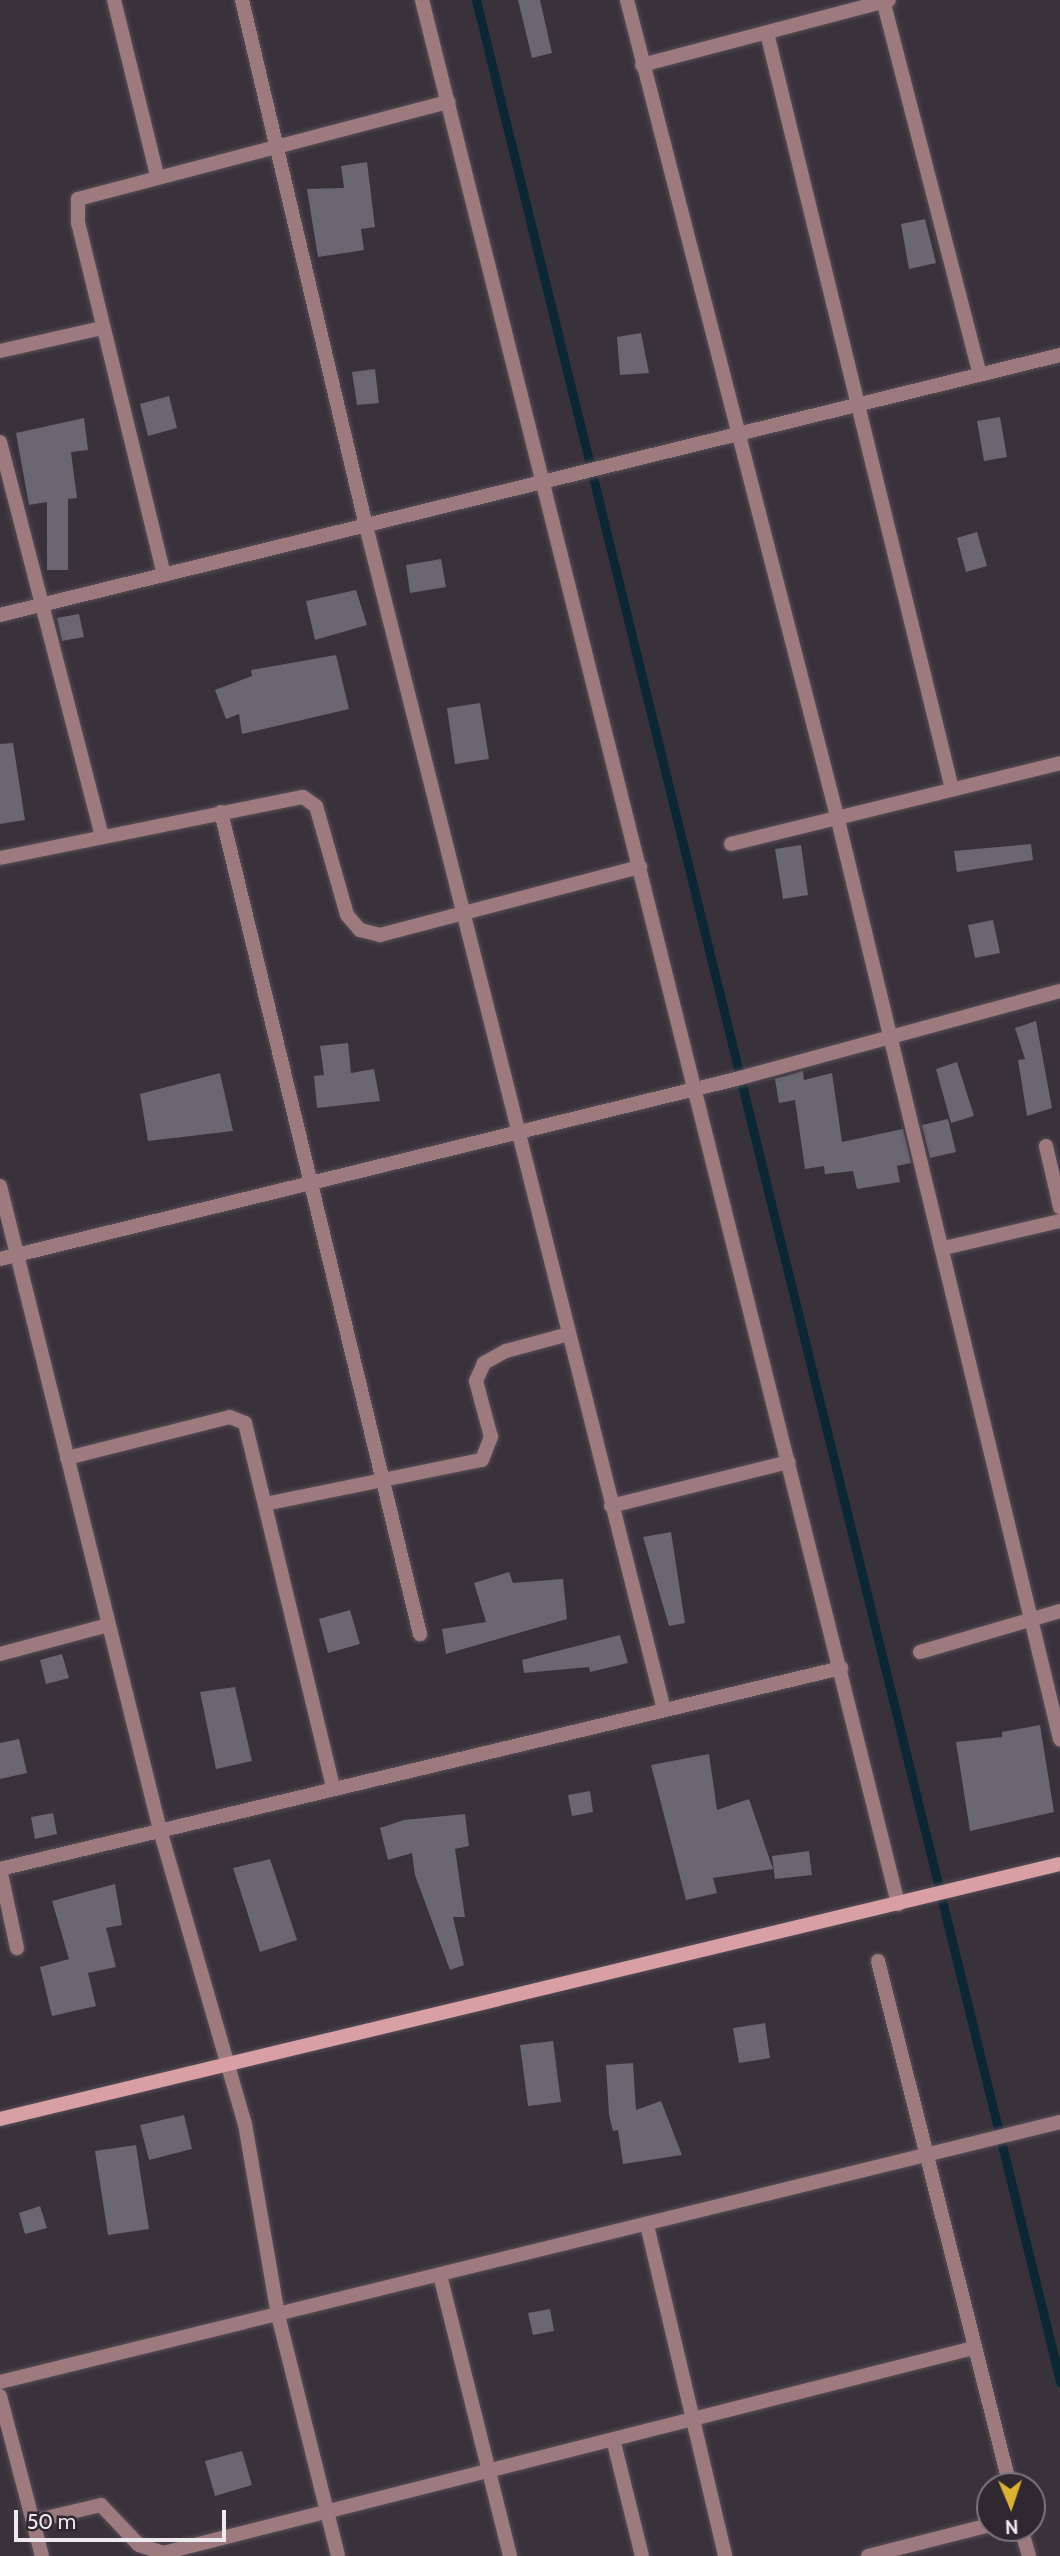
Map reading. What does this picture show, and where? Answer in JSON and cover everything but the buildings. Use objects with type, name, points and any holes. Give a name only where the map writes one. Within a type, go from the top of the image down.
[{"type":"main road","points":[[0,2119],[1060,1864]]},
{"type":"street","points":[[114,0],[157,175]]},
{"type":"street","points":[[242,0],[366,526],[663,1706]]},
{"type":"street","points":[[422,0],[898,1904]]},
{"type":"street","points":[[627,0],[736,434],[837,816],[944,1248],[1060,1739]]},
{"type":"street","points":[[642,65],[886,1],[980,375]]},
{"type":"street","points":[[767,33],[952,789]]},
{"type":"street","points":[[164,575],[102,328],[75,205],[85,193],[448,102]]},
{"type":"street","points":[[0,351],[102,328]]},
{"type":"street","points":[[0,615],[1060,355]]},
{"type":"street","points":[[0,442],[102,835]]},
{"type":"street","points":[[731,844],[1060,763]]},
{"type":"street","points":[[0,858],[296,797],[314,803],[347,915],[360,930],[380,934],[640,867]]},
{"type":"street","points":[[221,812],[313,1182],[419,1634]]},
{"type":"street","points":[[0,1259],[695,1089],[1060,991]]},
{"type":"street","points":[[1046,1146],[1060,1207]]},
{"type":"street","points":[[0,1186],[160,1830],[230,2062],[278,2315],[338,2556]]},
{"type":"street","points":[[944,1248],[1060,1221]]},
{"type":"street","points":[[265,1504],[482,1460],[491,1437],[476,1381],[484,1363],[506,1351],[569,1335]]},
{"type":"street","points":[[66,1458],[237,1418],[247,1427],[334,1787]]},
{"type":"street","points":[[611,1506],[789,1462]]},
{"type":"street","points":[[920,1652],[1060,1611]]},
{"type":"street","points":[[0,1654],[108,1625]]},
{"type":"street","points":[[17,1948],[0,1869],[663,1706],[841,1668]]},
{"type":"street","points":[[878,1961],[1006,2472]]},
{"type":"street","points":[[0,2382],[647,2225],[924,2152],[1060,2122]]},
{"type":"street","points":[[647,2225],[725,2556]]},
{"type":"street","points":[[440,2275],[510,2556]]},
{"type":"street","points":[[33,2521],[101,2505],[139,2545],[163,2553],[694,2423],[974,2348]]},
{"type":"street","points":[[0,2396],[42,2556]]},
{"type":"street","points":[[614,2443],[642,2556]]},
{"type":"street","points":[[868,2556],[976,2529]]},
{"type":"waterway","points":[[476,0],[1060,2382]]}]
